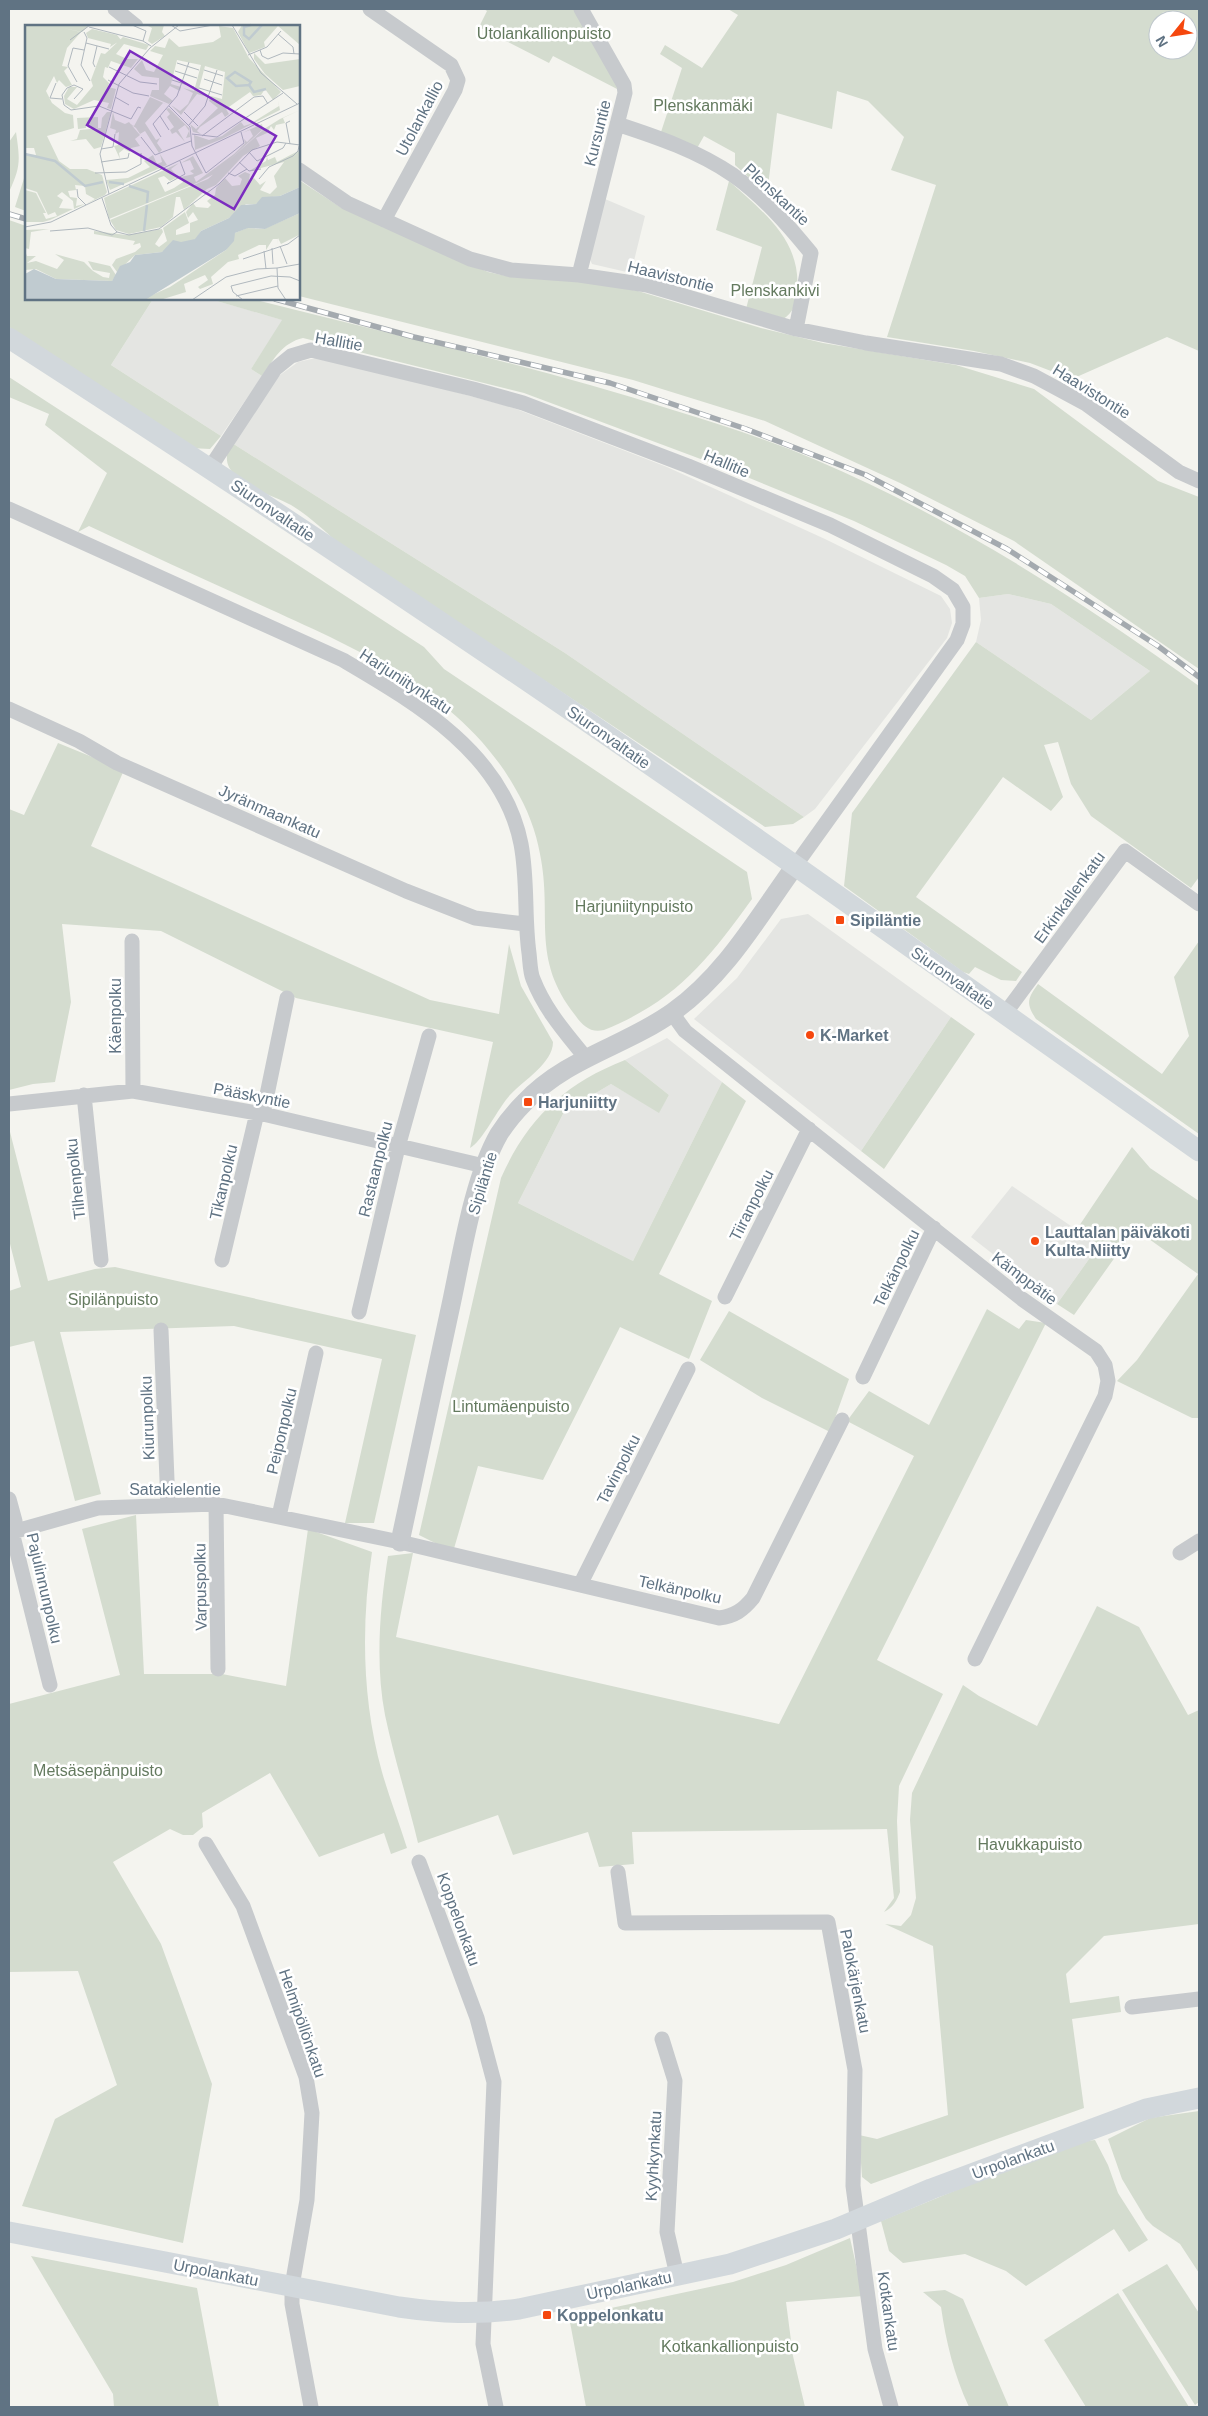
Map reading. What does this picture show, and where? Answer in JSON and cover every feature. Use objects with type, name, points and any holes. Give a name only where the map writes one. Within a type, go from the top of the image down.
[{"type":"main road","name":"Siuronvaltatie","points":[[9,338],[210,468],[551,697],[795,866],[1199,1151]]},
{"type":"main road","name":"Urpolankatu","points":[[9,2232],[424,2310],[484,2314],[730,2264],[781,2248],[931,2189],[1146,2109],[1199,2098]]},
{"type":"street","points":[[115,9],[135,25]]},
{"type":"street","name":"Utolankallio","points":[[370,9],[451,65],[458,80],[455,90],[384,220]]},
{"type":"street","name":"Kursuntie","points":[[579,274],[625,93],[624,85],[580,9]]},
{"type":"street","name":"Plenskantie","points":[[617,124],[665,140],[732,175],[790,227],[811,253],[796,329]]},
{"type":"street","name":"Haavistontie","points":[[300,171],[347,203],[489,265],[511,270],[579,274],[647,285],[796,329],[866,343],[1001,364],[1034,376],[1086,404],[1179,472],[1199,481]]},
{"type":"street","name":"Hallitie","points":[[210,468],[275,369],[291,356],[310,350],[473,389],[523,403],[688,466],[822,522],[933,576],[953,590],[963,606],[963,624],[957,640],[795,866]]},
{"type":"street","name":"Harjuniitynkatu","points":[[9,509],[343,660],[396,691],[440,722],[466,746],[493,780],[509,809],[520,842],[526,876],[525,924],[532,978],[552,1018],[585,1057]]},
{"type":"street","name":"Jyränmaankatu","points":[[9,709],[79,741],[117,763],[406,890],[475,918],[525,924]]},
{"type":"street","name":"Erkinkallenkatu","points":[[1004,1015],[1125,850],[1199,904]]},
{"type":"street","name":"Sipiläntie","points":[[400,1542],[427,1413],[484,1166],[500,1133],[524,1102],[546,1082],[585,1057],[630,1038],[672,1012],[696,994],[723,966],[795,866]]},
{"type":"street","name":"Käenpolku","points":[[132,941],[134,1091]]},
{"type":"street","name":"Tikanpolku","points":[[222,1260],[287,998]]},
{"type":"street","name":"Kämppätie","points":[[672,1012],[685,1031],[1022,1299],[1096,1351],[1105,1365],[1108,1381],[1102,1402],[975,1659]]},
{"type":"street","name":"Rastaanpolku","points":[[360,1312],[398,1147],[429,1036]]},
{"type":"street","name":"Pääskyntie","points":[[9,1104],[134,1091],[260,1113],[484,1166]]},
{"type":"street","name":"Tilhenpolku","points":[[84,1095],[101,1260]]},
{"type":"street","name":"Tiiranpolku","points":[[725,1297],[809,1130]]},
{"type":"street","name":"Telkänpolku","points":[[864,1377],[934,1228]]},
{"type":"street","name":"Kiurunpolku","points":[[162,1330],[168,1505]]},
{"type":"street","name":"Peiponpolku","points":[[280,1516],[316,1354]]},
{"type":"street","name":"Tavinpolku","points":[[580,1585],[688,1369]]},
{"type":"street","name":"Telkänpolku","points":[[400,1542],[719,1618],[732,1616],[744,1609],[752,1598],[842,1420]]},
{"type":"street","name":"Pajulinnunpolku","points":[[9,1499],[15,1521],[11,1532],[50,1685]]},
{"type":"street","name":"Satakielentie","points":[[11,1532],[98,1508],[216,1504],[400,1542]]},
{"type":"street","name":"Varpuspolku","points":[[216,1504],[218,1669]]},
{"type":"street","points":[[1180,1553],[1199,1541]]},
{"type":"street","name":"Helmipöllönkatu","points":[[206,1844],[243,1906],[306,2077],[312,2113],[307,2193],[292,2286],[292,2304],[311,2407]]},
{"type":"street","name":"Koppelonkatu","points":[[420,1862],[477,2018],[494,2082],[483,2344],[496,2407]]},
{"type":"street","name":"Palokärjenkatu","points":[[618,1872],[625,1923],[828,1922],[855,2070],[852,2173],[858,2219]]},
{"type":"street","points":[[1132,2007],[1199,1999]]},
{"type":"street","name":"Kyyhkynkatu","points":[[662,2039],[675,2081],[667,2232],[677,2274]]},
{"type":"street","name":"Kotkankatu","points":[[858,2219],[875,2349],[891,2407]]},
{"type":"shaded area","points":[[605,199],[645,216],[631,273],[592,264],[589,257]]},
{"type":"shaded area","points":[[152,300],[213,300],[283,320],[251,369],[262,376],[221,436],[111,365]]},
{"type":"shaded area","points":[[316,358],[334,359],[511,407],[667,467],[825,539],[941,596],[950,609],[952,623],[947,638],[815,809],[804,817],[565,653],[232,443],[276,378],[298,362]]},
{"type":"shaded area","points":[[1008,594],[1051,604],[1150,671],[1091,720],[976,642],[981,620],[979,598]]},
{"type":"shaded area","points":[[808,914],[951,1017],[861,1151],[694,1019],[737,978],[781,919]]},
{"type":"shaded area","points":[[667,1038],[722,1082],[633,1261],[518,1203],[564,1112],[611,1084],[659,1112],[669,1095],[625,1060]]},
{"type":"shaded area","name":"Lauttalan päiväkoti Kulta-Niitty","points":[[1012,1186],[1099,1245],[1057,1304],[971,1237]]},
{"type":"green space","name":"Utolankallionpuisto","points":[[484,9],[574,9],[621,91],[553,56],[549,63],[479,27],[487,11]]},
{"type":"green space","name":"Plenskanmäki","points":[[728,9],[1199,9],[1199,351],[1167,337],[1072,379],[1030,363],[974,351],[887,337],[936,185],[891,170],[904,137],[868,101],[837,91],[832,129],[777,113],[767,194],[735,165],[735,153],[704,136],[696,150],[661,132],[682,68],[660,54],[665,45],[702,68],[738,15]]},
{"type":"green space","points":[[16,132],[18,169],[9,192],[9,142]]},
{"type":"green space","points":[[25,175],[25,211],[15,207]]},
{"type":"green space","points":[[300,181],[340,207],[488,272],[511,277],[578,280],[638,291],[761,328],[823,343],[956,365],[1034,389],[1158,481],[1199,497],[1199,669],[1014,541],[900,483],[765,421],[633,380],[300,296]]},
{"type":"green space","name":"Plenskankivi","points":[[729,181],[777,228],[793,257],[797,273],[796,300],[792,311],[782,320],[746,309],[762,247],[716,230]]},
{"type":"green space","points":[[9,220],[25,226],[25,300],[152,300],[111,365],[221,436],[210,449],[190,448],[9,327]]},
{"type":"green space","points":[[213,300],[256,300],[569,379],[727,427],[799,453],[867,483],[966,534],[1014,562],[1108,622],[1199,686],[1199,877],[1191,888],[1091,816],[1071,784],[1058,742],[1044,745],[1063,797],[1051,811],[1003,777],[916,897],[1022,972],[1016,981],[1001,980],[975,967],[969,974],[963,972],[844,886],[852,813],[976,642],[1091,720],[1150,671],[1051,604],[1008,594],[979,598],[965,576],[854,521],[730,470],[524,393],[303,338],[284,348],[262,376],[251,369],[282,320]]},
{"type":"green space","name":"Harjuniitynpuisto","points":[[9,377],[424,647],[444,669],[747,872],[752,899],[705,960],[671,992],[629,1019],[604,1030],[599,1031],[587,1028],[578,1019],[561,994],[552,974],[546,937],[543,877],[536,837],[527,812],[515,788],[492,754],[465,724],[434,698],[364,654],[89,526],[78,532],[107,473],[45,425],[49,414],[9,397]]},
{"type":"green space","points":[[232,443],[565,653],[804,817],[793,824],[765,827],[339,544],[298,509],[245,483],[228,466],[227,455]]},
{"type":"green space","points":[[58,743],[124,770],[91,846],[430,1000],[499,1014],[509,944],[521,986],[553,1042],[552,1050],[548,1057],[537,1071],[510,1095],[480,1139],[470,1148],[493,1042],[296,998],[161,931],[62,924],[71,1002],[55,1082],[33,1084],[9,1090],[9,809],[24,815]]},
{"type":"green space","points":[[1199,941],[1199,1134],[1036,1019],[1029,1002],[1038,984],[1162,1074],[1189,1036],[1174,977]]},
{"type":"green space","points":[[951,1017],[975,1034],[884,1169],[861,1151]]},
{"type":"green space","name":"Lintumäenpuisto","points":[[625,1060],[669,1095],[659,1113],[611,1084],[564,1112],[518,1203],[633,1261],[722,1082],[746,1101],[659,1274],[712,1301],[689,1359],[620,1327],[543,1480],[478,1466],[453,1552],[419,1535],[501,1178],[523,1138],[550,1106],[584,1080]]},
{"type":"green space","name":"Sipilänpuisto","points":[[9,1128],[48,1281],[95,1269],[115,1267],[416,1335],[374,1523],[345,1523],[382,1359],[234,1326],[60,1332],[101,1494],[75,1501],[34,1341],[9,1347],[9,1291],[21,1287],[9,1240]]},
{"type":"green space","points":[[1132,1147],[1150,1168],[1199,1201],[1199,1418],[1192,1418],[1117,1381],[1137,1360],[1198,1274],[1135,1229],[1074,1315],[1057,1304],[1099,1245],[1077,1229]]},
{"type":"green space","points":[[987,1309],[1019,1329],[1026,1320],[1046,1323],[877,1660],[943,1694],[899,1786],[897,1821],[900,1892],[890,1908],[884,1912],[894,1898],[887,1829],[632,1832],[634,1864],[599,1867],[588,1832],[513,1855],[498,1815],[418,1843],[385,1715],[382,1696],[379,1655],[388,1556],[413,1553],[396,1637],[779,1724],[914,1456],[847,1421],[869,1391],[929,1425]]},
{"type":"green space","points":[[729,1311],[849,1379],[830,1432],[762,1398],[700,1360]]},
{"type":"green space","name":"Metsäsepänpuisto","points":[[136,1515],[144,1674],[222,1674],[286,1686],[308,1529],[372,1552],[368,1579],[365,1635],[365,1662],[370,1718],[382,1772],[407,1848],[391,1854],[384,1833],[319,1857],[270,1773],[202,1813],[203,1827],[193,1835],[183,1835],[170,1829],[113,1862],[161,1944],[212,2084],[183,2243],[22,2206],[55,2119],[117,2085],[78,1971],[9,1972],[9,1704],[120,1675],[82,1529]]},
{"type":"green space","name":"Havukkapuisto","points":[[1097,1606],[1139,1627],[1188,1715],[1199,1710],[1199,1924],[1104,1936],[1066,1974],[1070,2003],[1119,1996],[1121,2012],[1072,2019],[1084,2108],[871,2184],[862,2177],[859,2135],[877,2139],[948,2115],[933,1946],[885,1924],[901,1926],[911,1915],[916,1898],[910,1820],[912,1793],[963,1685],[979,1696],[1037,1726]]},
{"type":"green space","points":[[1199,2111],[1199,2273],[1180,2244],[1146,2219],[1122,2179],[1108,2139],[1150,2118]]},
{"type":"green space","points":[[1095,2140],[1108,2165],[1118,2193],[1148,2240],[1129,2252],[1114,2229],[1026,2286],[1006,2271],[965,2254],[903,2263],[889,2251],[881,2221],[1071,2143]]},
{"type":"green space","name":"Kotkankallionpuisto","points":[[850,2238],[863,2296],[786,2302],[793,2356],[805,2407],[586,2407],[569,2317],[733,2282],[786,2265]]},
{"type":"green space","points":[[31,2256],[197,2288],[219,2407],[114,2407],[113,2394]]},
{"type":"green space","points":[[1167,2264],[1199,2313],[1199,2402],[1195,2405],[1122,2290]]},
{"type":"green space","points":[[945,2290],[963,2299],[1009,2407],[969,2407],[951,2358],[941,2307],[923,2292]]},
{"type":"green space","points":[[1118,2293],[1189,2407],[1086,2407],[1044,2340]]},
{"type":"railway","points":[[9,214],[25,219]]},
{"type":"railway","points":[[279,300],[414,337],[610,383],[746,429],[866,475],[1007,549],[1158,646],[1199,677]]},
{"type":"place","name":"Sipiläntie","points":[[840,920]]},
{"type":"place","name":"K-Market","points":[[810,1035]]},
{"type":"place","name":"Harjuniitty","points":[[528,1102]]},
{"type":"place","name":"Lauttalan päiväkoti Kulta-Niitty","points":[[1035,1241]]},
{"type":"place","name":"Koppelonkatu","points":[[547,2315]]}]
